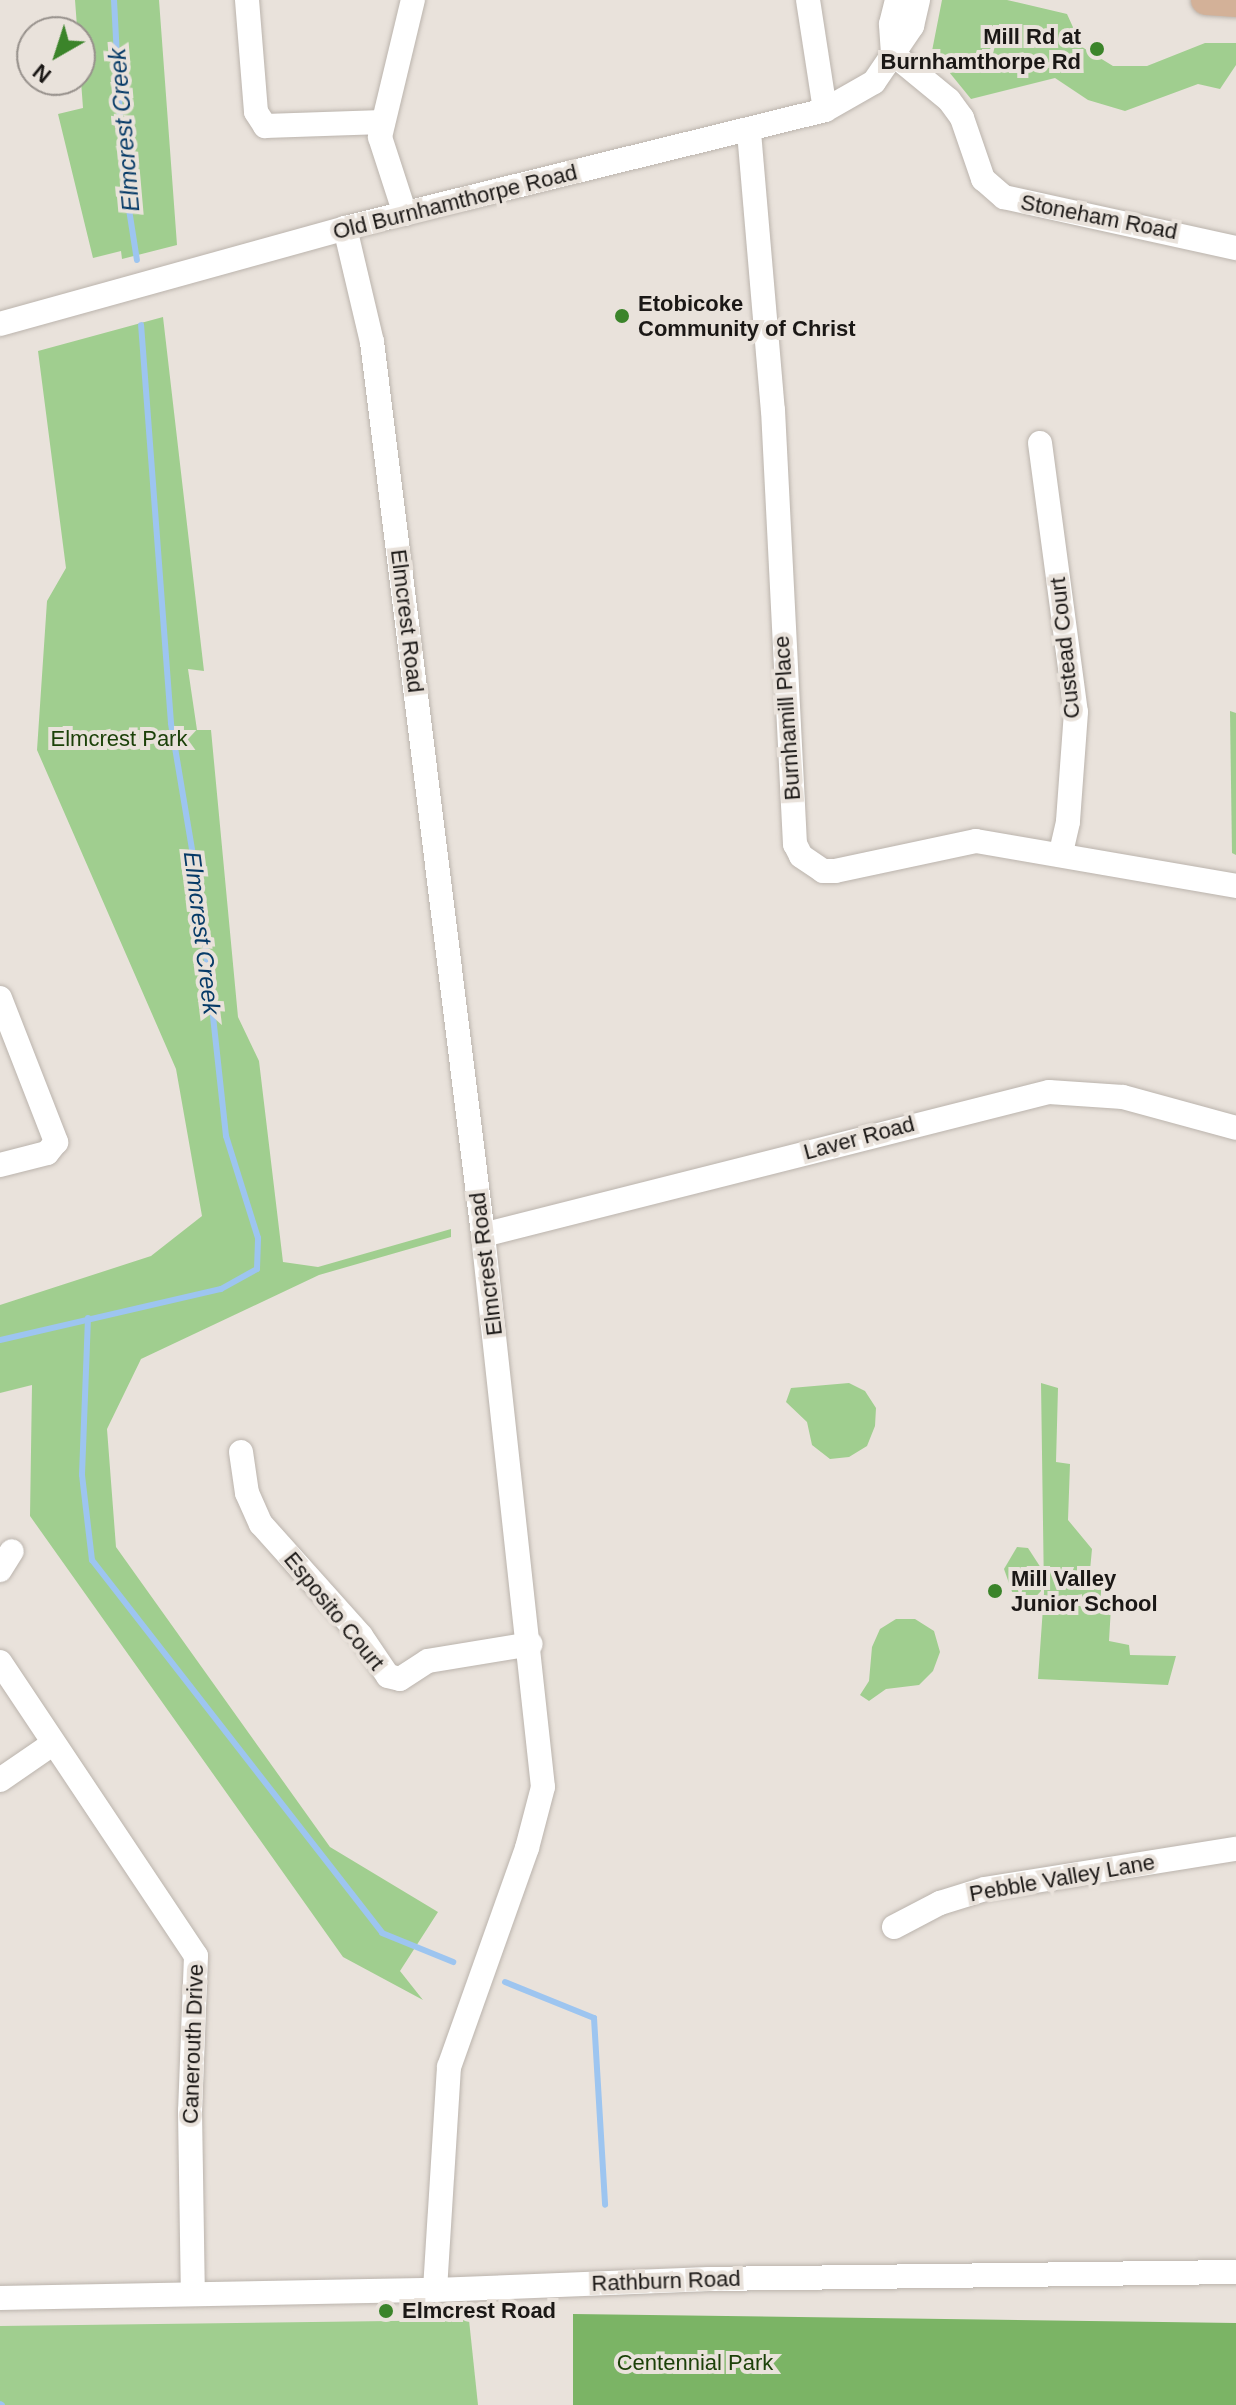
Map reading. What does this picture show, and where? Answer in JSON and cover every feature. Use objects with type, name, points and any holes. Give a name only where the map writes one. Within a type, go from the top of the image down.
[{"type":"main road","points":[[1206,0],[1236,2]]},
{"type":"street","points":[[247,0],[256,112],[265,126],[383,122]]},
{"type":"street","points":[[405,214],[380,137],[413,0]]},
{"type":"street","points":[[808,0],[825,110]]},
{"type":"street","points":[[893,54],[891,24],[897,0]]},
{"type":"street","name":"Old Burnhamthorpe Road","points":[[0,324],[345,228],[749,132],[825,110],[874,82],[912,26],[918,0]]},
{"type":"street","name":"Stoneham Road","points":[[893,54],[949,100],[962,118],[983,179],[1004,197],[1236,248]]},
{"type":"street","name":"Burnhamill Place","points":[[749,132],[773,410],[795,844],[801,856],[823,871],[976,841],[1061,852],[1236,886]]},
{"type":"street","name":"Elmcrest Road","points":[[345,228],[372,342],[483,1235],[531,1644],[543,1787],[527,1848],[449,2067],[435,2290]]},
{"type":"street","name":"Custead Court","points":[[1040,443],[1076,712],[1061,852]]},
{"type":"street","points":[[0,998],[56,1134],[47,1153],[0,1165]]},
{"type":"street","name":"Laver Road","points":[[483,1235],[1049,1092],[1123,1097],[1236,1128]]},
{"type":"street","name":"Esposito Court","points":[[241,1452],[247,1493],[261,1524],[361,1636],[388,1676],[400,1679],[428,1661],[531,1644]]},
{"type":"street","name":"Canerouth Drive","points":[[0,1662],[51,1745],[196,1956],[190,2111],[193,2294]]},
{"type":"street","points":[[0,1780],[51,1745]]},
{"type":"street","name":"Pebble Valley Lane","points":[[894,1927],[940,1903],[985,1889],[1236,1849]]},
{"type":"street","name":"Rathburn Road","points":[[0,2298],[435,2290],[709,2279],[1236,2272]]},
{"type":"green space","points":[[75,0],[159,0],[177,245],[122,259],[121,251],[93,258],[58,114],[83,108],[82,96],[96,96],[96,16],[76,16]]},
{"type":"green space","points":[[942,0],[1007,0],[1067,14],[1082,47],[1113,66],[1147,66],[1205,43],[1236,43],[1236,65],[1220,89],[1198,84],[1125,111],[1088,100],[1055,78],[971,99],[932,51]]},
{"type":"green space","name":"Elmcrest Park","points":[[163,317],[204,671],[188,669],[197,730],[211,730],[238,1017],[259,1061],[283,1262],[318,1267],[451,1229],[451,1237],[319,1275],[141,1359],[107,1429],[116,1547],[330,1847],[438,1912],[400,1971],[423,2000],[343,1957],[30,1516],[32,1385],[0,1393],[0,1305],[151,1256],[202,1216],[176,1069],[37,750],[47,601],[66,568],[38,351]]},
{"type":"green space","points":[[1230,711],[1236,713],[1236,855],[1232,853]]},
{"type":"green space","points":[[849,1383],[865,1391],[876,1408],[875,1426],[867,1446],[849,1457],[830,1459],[812,1445],[807,1422],[786,1402],[791,1388]]},
{"type":"green space","points":[[1041,1383],[1058,1388],[1056,1462],[1070,1464],[1068,1520],[1092,1549],[1089,1581],[1102,1583],[1100,1603],[1111,1607],[1109,1641],[1129,1645],[1130,1655],[1176,1656],[1168,1685],[1038,1679],[1044,1593]]},
{"type":"green space","points":[[1017,1547],[1028,1548],[1041,1568],[1041,1591],[1030,1603],[1016,1603],[1004,1569]]},
{"type":"green space","points":[[896,1619],[915,1619],[934,1631],[940,1652],[933,1671],[919,1685],[886,1689],[869,1701],[860,1695],[869,1681],[872,1647],[880,1629]]},
{"type":"green space","name":"Centennial Park","points":[[573,2314],[1236,2323],[1236,2405],[573,2405]]},
{"type":"green space","points":[[469,2320],[478,2405],[0,2405],[0,2326]]},
{"type":"waterway","name":"Elmcrest Creek","points":[[114,0],[123,171],[137,260]]},
{"type":"waterway","name":"Elmcrest Creek","points":[[0,1340],[221,1289],[257,1269],[258,1238],[226,1136],[200,897],[171,723],[141,325]]},
{"type":"waterway","points":[[88,1318],[82,1475],[92,1560],[382,1933],[453,1962]]},
{"type":"waterway","points":[[505,1982],[594,2018],[605,2205]]},
{"type":"place","name":"Mill Rd at Burnhamthorpe Rd","points":[[1097,49]]},
{"type":"place","name":"Etobicoke Community of Christ","points":[[622,316]]},
{"type":"place","name":"Mill Valley Junior School","points":[[995,1591]]},
{"type":"place","name":"Elmcrest Road","points":[[386,2311]]}]
